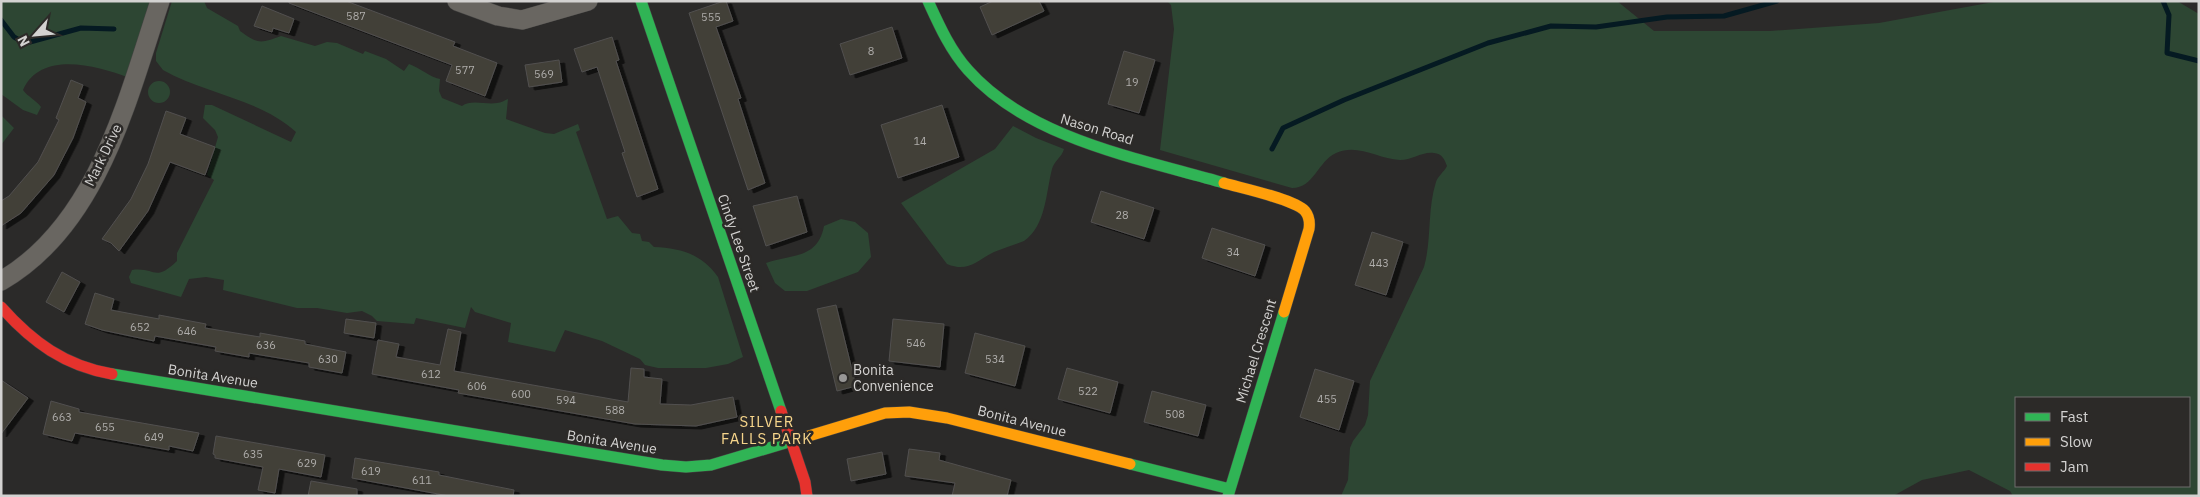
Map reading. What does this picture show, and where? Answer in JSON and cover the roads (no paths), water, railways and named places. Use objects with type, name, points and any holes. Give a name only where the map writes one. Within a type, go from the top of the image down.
[{"type":"street","name":"Mark Drive","points":[[1,281],[42,250],[69,217],[90,184],[123,113],[160,1]]},
{"type":"street","points":[[457,1],[498,16],[522,20],[588,1]]},
{"type":"street","name":"Cindy Lee Street","points":[[641,1],[791,442],[807,496]]},
{"type":"street","name":"Nason Road","points":[[928,1],[940,30],[960,61],[985,88],[1019,114],[1068,138],[1294,203],[1302,207],[1307,214]]},
{"type":"street","name":"Michael Crescent","points":[[1229,493],[1309,229],[1307,214]]},
{"type":"street","name":"Bonita Avenue","points":[[1,307],[22,330],[48,351],[70,364],[105,374],[662,466],[711,465],[885,413],[902,412],[925,414],[1229,493]]},
{"type":"waterway","points":[[1272,149],[1283,128],[1344,100],[1488,43],[1551,26],[1596,27],[1667,17],[1724,16],[1777,1]]},
{"type":"waterway","points":[[2163,1],[2169,15],[2167,53],[2199,61]]},
{"type":"waterway","points":[[1,20],[14,37],[21,41],[30,42],[81,28],[114,29]]},
{"type":"place","name":"Bonita Convenience","points":[[843,378]]},
{"type":"district","name":"SILVER FALLS PARK","points":[[767,430]]}]
